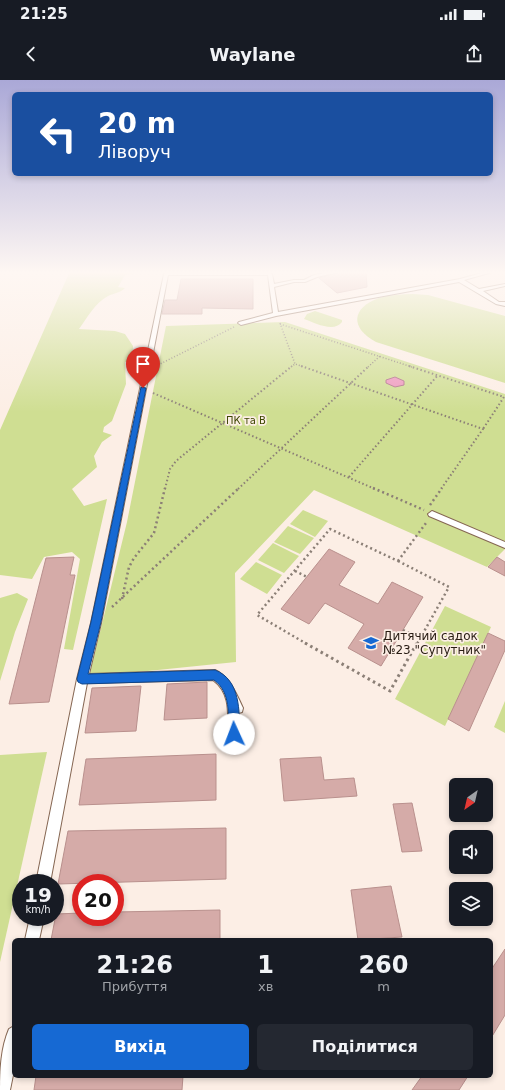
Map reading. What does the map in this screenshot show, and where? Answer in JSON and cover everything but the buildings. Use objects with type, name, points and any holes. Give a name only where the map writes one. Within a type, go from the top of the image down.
[{"type":"lane","points":[[45,874],[82,679],[96,622],[157,318]]},
{"type":"lane","points":[[241,323],[260,318]]},
{"type":"lane","points":[[432,514],[505,545]]},
{"type":"lane","points":[[82,679],[215,675],[224,681],[236,704],[234,734]]},
{"type":"lane","points":[[32,938],[35,926]]},
{"type":"lane","points":[[2,1090],[12,1046]]},
{"type":"path","points":[[278,318],[295,364]]},
{"type":"path","points":[[147,371],[241,323]]},
{"type":"path","points":[[143,388],[426,511],[504,397],[280,324]]},
{"type":"path","points":[[96,622],[380,356]]},
{"type":"path","points":[[295,364],[483,429]]},
{"type":"path","points":[[122,599],[129,567],[154,532],[170,469],[176,462],[295,364]]},
{"type":"path","points":[[349,477],[438,375]]},
{"type":"path","points":[[398,561],[432,514]]},
{"type":"path","points":[[330,529],[398,561],[449,586],[390,691],[257,615],[330,529]]},
{"type":"path","points":[[295,571],[307,577]]},
{"type":"path","points":[[403,630],[419,638]]},
{"type":"green space","points":[[49,318],[87,318],[79,329],[115,331],[125,334],[133,346],[132,360],[125,362],[126,384],[112,421],[104,427],[103,432],[112,435],[102,442],[94,456],[97,467],[72,489],[84,506],[107,499],[73,650],[64,649],[80,559],[72,552],[44,557],[32,579],[0,575],[0,430]]},
{"type":"green space","points":[[336,318],[342,320],[342,322],[334,327],[329,327],[304,319]]},
{"type":"green space","points":[[357,318],[505,318],[505,383],[376,342],[362,331],[358,325]]},
{"type":"green space","name":"ПК та В","points":[[285,322],[505,394],[505,549],[487,567],[314,490],[235,573],[236,662],[89,677],[127,522],[166,326]]},
{"type":"green space","points":[[303,510],[328,521],[315,537],[290,524]]},
{"type":"green space","points":[[288,526],[314,538],[300,554],[274,542]]},
{"type":"green space","points":[[273,543],[299,556],[284,573],[258,560]]},
{"type":"green space","points":[[256,562],[282,575],[267,594],[240,579]]},
{"type":"green space","points":[[17,593],[28,599],[15,632],[0,681],[0,598]]},
{"type":"green space","points":[[445,606],[491,627],[445,726],[395,699]]},
{"type":"green space","points":[[505,701],[505,733],[494,727]]},
{"type":"green space","points":[[47,752],[20,874],[12,874],[12,908],[0,962],[0,755]]},
{"type":"shaded area","points":[[395,377],[404,381],[404,385],[395,387],[386,383],[386,380]]},
{"type":"place","name":"Дитячий садок №23 \"Супутник\"","points":[[371,643]]},
{"type":"route","points":[[143,388],[96,622],[82,679],[215,675],[224,681],[233,700],[234,734]]}]
